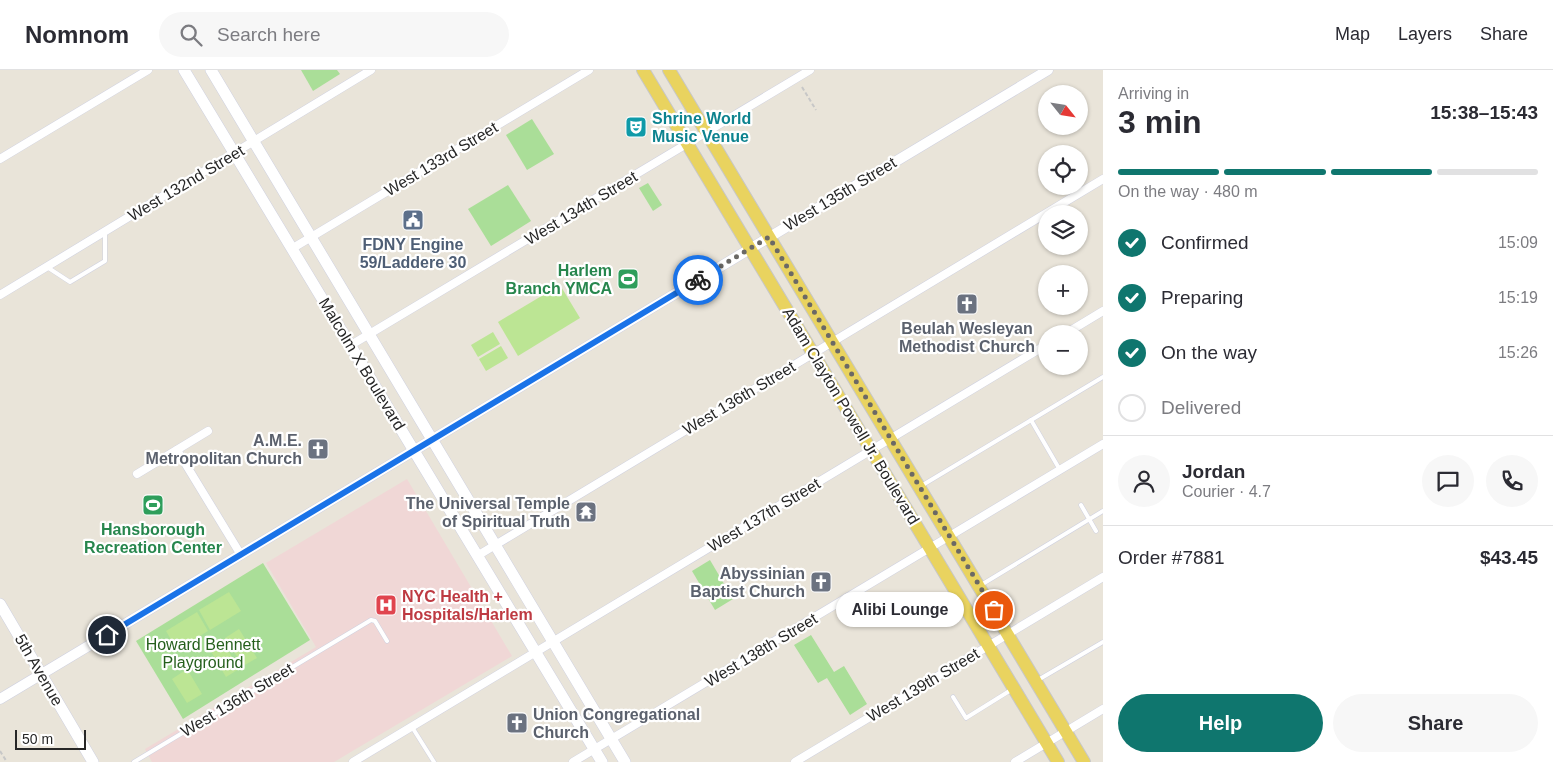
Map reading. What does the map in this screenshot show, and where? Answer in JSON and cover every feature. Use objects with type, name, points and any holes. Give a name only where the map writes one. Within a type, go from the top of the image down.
[{"type":"main road","name":"Malcolm X Boulevard","points":[[184,70],[352,345],[602,762]]},
{"type":"main road","name":"Malcolm X Boulevard","points":[[210,70],[625,762]]},
{"type":"main road","name":"Adam Clayton Powell Jr. Boulevard","points":[[643,70],[1058,762]]},
{"type":"main road","name":"Adam Clayton Powell Jr. Boulevard","points":[[669,70],[1084,762]]},
{"type":"main road","name":"5th Avenue","points":[[0,604],[93,762]]},
{"type":"street","points":[[0,159],[148,70]]},
{"type":"street","name":"West 132nd Street","points":[[0,295],[371,70]]},
{"type":"street","name":"West 133rd Street","points":[[293,248],[589,70]]},
{"type":"street","name":"West 134th Street","points":[[352,345],[810,70]]},
{"type":"street","name":"West 135th Street","points":[[0,699],[1048,70]]},
{"type":"street","name":"West 136th Street","points":[[477,556],[1103,179]]},
{"type":"street","points":[[1080,325],[1103,311]]},
{"type":"street","name":"West 137th Street","points":[[353,762],[1038,350]]},
{"type":"street","points":[[137,474],[208,431]]},
{"type":"street","name":"West 138th Street","points":[[573,762],[1103,444]]},
{"type":"street","points":[[177,450],[240,555]]},
{"type":"street","name":"West 139th Street","points":[[795,762],[1103,577]]},
{"type":"street","points":[[1015,762],[1103,709]]},
{"type":"lane","points":[[46,267],[70,282],[106,259],[105,232]]},
{"type":"lane","points":[[919,487],[1103,377]]},
{"type":"lane","points":[[1031,420],[1060,470]]},
{"type":"lane","points":[[1081,505],[1096,532]]},
{"type":"lane","points":[[979,586],[1103,511]]},
{"type":"lane","name":"West 136th Street","points":[[134,762],[373,620],[387,641]]},
{"type":"lane","points":[[1036,682],[1103,642]]},
{"type":"lane","points":[[953,697],[966,718],[1014,688]]},
{"type":"lane","points":[[412,727],[434,762]]},
{"type":"path","points":[[802,87],[816,110]]},
{"type":"path","points":[[0,751],[7,762]]},
{"type":"shaded area","name":"NYC Health + Hospitals/Harlem","points":[[407,479],[512,656],[334,762],[152,762],[145,749],[316,647],[266,563]]},
{"type":"green space","points":[[301,70],[337,70],[340,74],[313,91]]},
{"type":"green space","points":[[532,119],[554,154],[527,170],[506,135]]},
{"type":"green space","points":[[648,183],[662,205],[653,211],[639,188]]},
{"type":"green space","points":[[508,185],[531,221],[491,246],[468,209]]},
{"type":"green space","points":[[560,285],[580,318],[518,356],[498,322]]},
{"type":"green space","points":[[493,332],[500,344],[478,357],[471,345]]},
{"type":"green space","points":[[501,346],[508,358],[486,371],[479,359]]},
{"type":"green space","points":[[710,560],[733,599],[715,610],[692,571]]},
{"type":"green space","name":"Howard Bennett Playground","points":[[263,563],[310,640],[183,719],[136,641]]},
{"type":"green space","points":[[229,592],[241,611],[210,630],[199,610]]},
{"type":"green space","points":[[197,612],[208,631],[177,650],[166,631]]},
{"type":"green space","points":[[239,629],[257,658],[243,666],[225,638]]},
{"type":"green space","points":[[811,635],[834,672],[844,666],[867,704],[850,715],[827,678],[818,683],[794,645]]},
{"type":"green space","points":[[222,640],[239,669],[226,677],[209,648]]},
{"type":"green space","points":[[187,669],[202,694],[187,703],[172,679]]},
{"type":"way so far","points":[[698,280],[769,237],[994,610]]},
{"type":"place","name":"Shrine World Music Venue","points":[[636,127]]},
{"type":"place","name":"FDNY Engine 59/Laddere 30","points":[[413,220]]},
{"type":"place","name":"Harlem Branch YMCA","points":[[628,279]]},
{"type":"place","name":"Beulah Wesleyan Methodist Church","points":[[967,304]]},
{"type":"place","name":"A.M.E. Metropolitan Church","points":[[318,449]]},
{"type":"place","name":"Hansborough Recreation Center","points":[[153,505]]},
{"type":"place","name":"The Universal Temple of Spiritual Truth","points":[[586,512]]},
{"type":"place","name":"Abyssinian Baptist Church","points":[[821,582]]},
{"type":"place","name":"NYC Health + Hospitals/Harlem","points":[[386,605]]},
{"type":"place","name":"Alibi Lounge","points":[[994,610]]},
{"type":"place","name":"Union Congregational Church","points":[[517,723]]},
{"type":"route","points":[[107,635],[698,280]]}]
